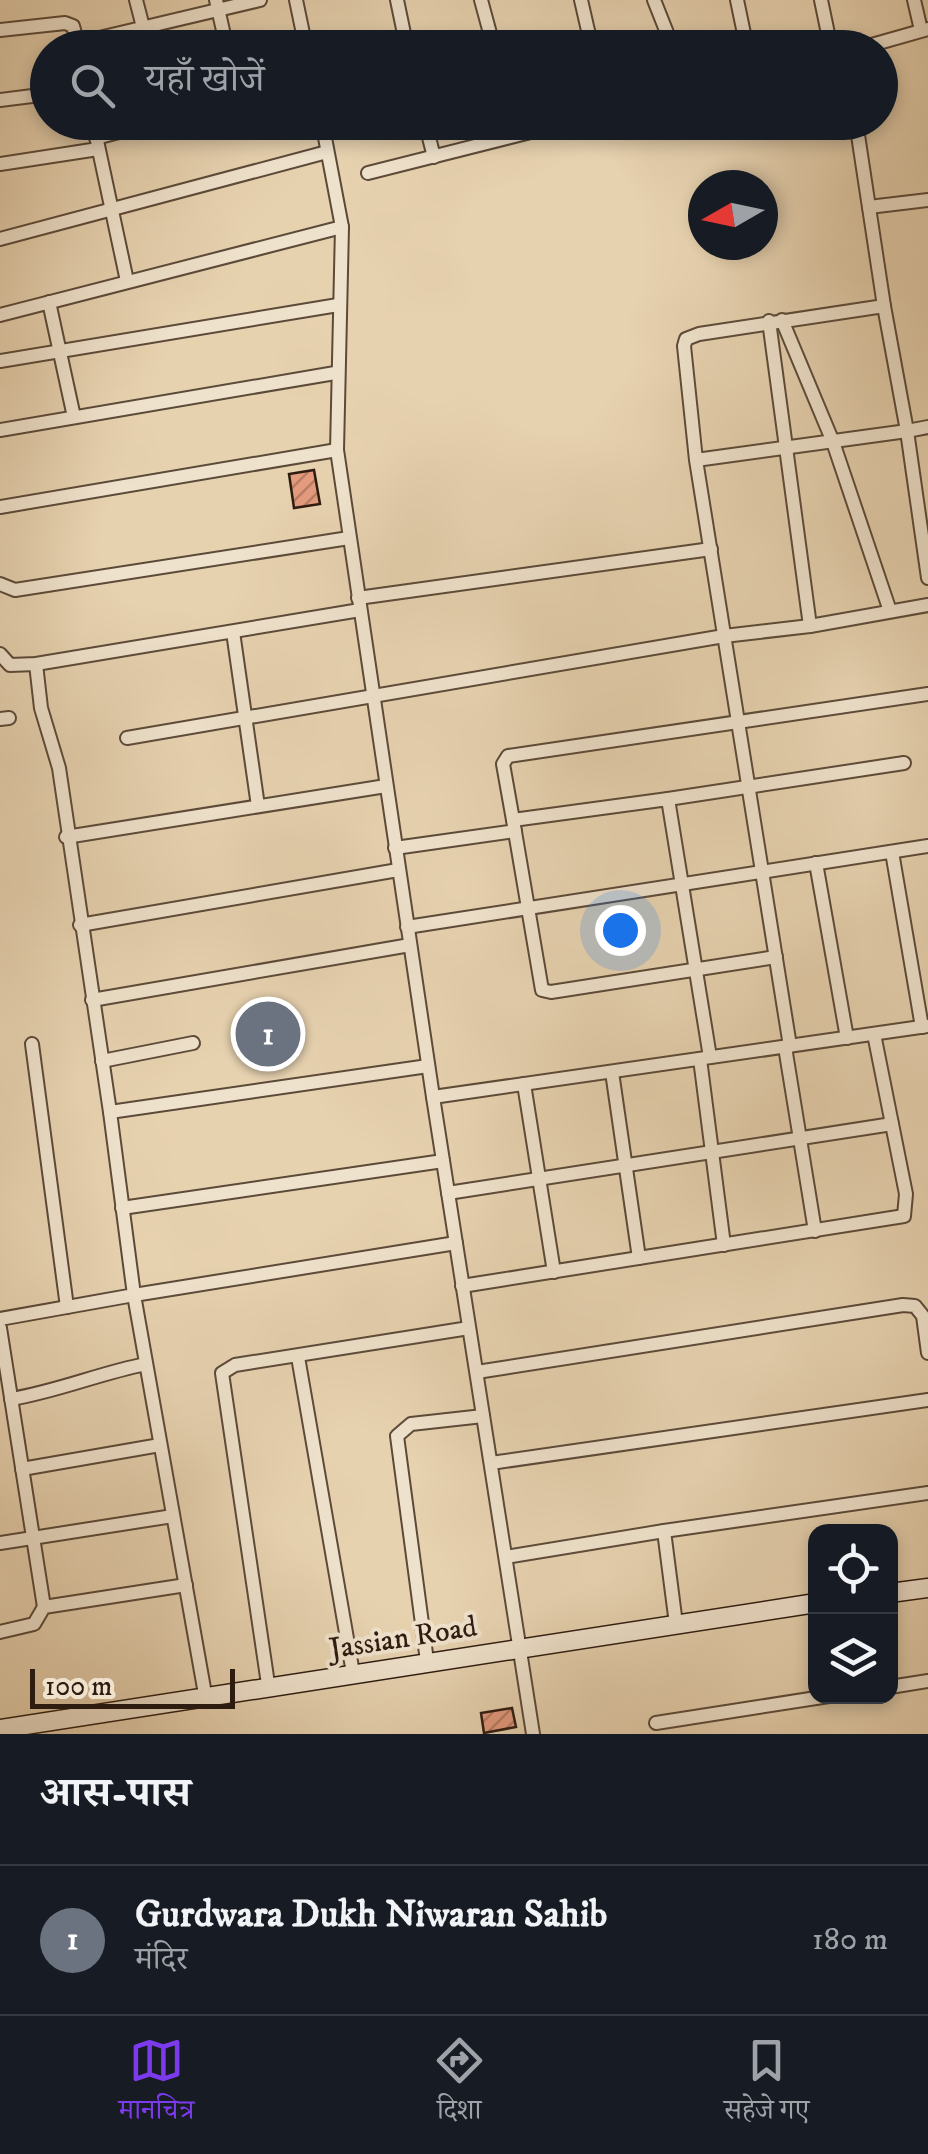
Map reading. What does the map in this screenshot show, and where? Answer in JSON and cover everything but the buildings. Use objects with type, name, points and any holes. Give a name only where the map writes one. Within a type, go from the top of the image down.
[{"type":"street","points":[[136,0],[143,27]]},
{"type":"street","points":[[132,30],[218,5],[260,0]]},
{"type":"street","points":[[298,0],[303,30]]},
{"type":"street","points":[[397,0],[403,30]]},
{"type":"street","points":[[481,0],[489,30]]},
{"type":"street","points":[[581,0],[588,30]]},
{"type":"street","points":[[654,0],[666,30]]},
{"type":"street","points":[[737,0],[743,30]]},
{"type":"street","points":[[822,0],[828,30]]},
{"type":"street","points":[[898,38],[924,30],[914,0]]},
{"type":"street","points":[[218,5],[223,30]]},
{"type":"street","points":[[0,30],[61,22],[74,30]]},
{"type":"street","points":[[0,100],[30,96]]},
{"type":"street","points":[[96,140],[127,281]]},
{"type":"street","points":[[0,164],[108,140]]},
{"type":"street","points":[[325,140],[342,227],[335,373],[337,450],[432,1098],[533,1734]]},
{"type":"street","points":[[430,140],[434,157]]},
{"type":"street","points":[[368,173],[484,140]]},
{"type":"street","points":[[859,140],[928,578]]},
{"type":"street","points":[[0,238],[327,152]]},
{"type":"street","points":[[868,206],[928,200]]},
{"type":"street","points":[[0,315],[342,227]]},
{"type":"street","points":[[49,302],[74,418]]},
{"type":"street","points":[[0,361],[338,304]]},
{"type":"street","points":[[815,1231],[776,957],[696,460],[684,354],[686,338],[884,306]]},
{"type":"street","points":[[776,321],[833,442],[890,611]]},
{"type":"street","points":[[776,321],[810,626]]},
{"type":"street","points":[[0,430],[335,373]]},
{"type":"street","points":[[696,460],[928,427]]},
{"type":"street","points":[[0,507],[337,450]]},
{"type":"street","points":[[0,584],[15,590],[350,538]]},
{"type":"street","points":[[0,654],[10,665],[36,664],[234,632],[359,604],[711,549]]},
{"type":"street","points":[[127,738],[928,605]]},
{"type":"street","points":[[234,632],[258,806]]},
{"type":"street","points":[[36,664],[41,708],[59,768],[134,1296],[205,1694]]},
{"type":"street","points":[[776,957],[547,992],[538,978],[503,764],[508,756],[928,694]]},
{"type":"street","points":[[395,848],[904,763]]},
{"type":"street","points":[[66,838],[386,786]]},
{"type":"street","points":[[668,800],[696,970],[724,1246]]},
{"type":"street","points":[[407,928],[526,906],[928,846]]},
{"type":"street","points":[[432,1098],[925,1026],[892,852]]},
{"type":"street","points":[[816,863],[847,1038]]},
{"type":"street","points":[[80,925],[398,870]]},
{"type":"street","points":[[92,1000],[410,946]]},
{"type":"street","points":[[462,1286],[895,1220],[906,1213],[874,1034]]},
{"type":"street","points":[[102,1061],[193,1043]]},
{"type":"street","points":[[32,1044],[67,1307]]},
{"type":"street","points":[[110,1112],[428,1066]]},
{"type":"street","points":[[612,1072],[640,1258]]},
{"type":"street","points":[[524,1084],[554,1272]]},
{"type":"street","points":[[448,1192],[892,1124]]},
{"type":"street","points":[[122,1208],[443,1161]]},
{"type":"street","points":[[0,1319],[456,1243]]},
{"type":"street","points":[[477,1372],[903,1305],[914,1306],[923,1316],[928,1353]]},
{"type":"street","points":[[0,1328],[44,1607],[34,1624],[0,1632]]},
{"type":"street","points":[[268,1684],[221,1376],[234,1366],[469,1328]]},
{"type":"street","points":[[298,1357],[352,1674]]},
{"type":"street","points":[[12,1399],[58,1391],[103,1374],[146,1364]]},
{"type":"street","points":[[491,1463],[928,1400]]},
{"type":"street","points":[[427,1661],[398,1436],[404,1426],[415,1423],[483,1416]]},
{"type":"street","points":[[0,1442],[16,1438]]},
{"type":"street","points":[[22,1470],[160,1444]]},
{"type":"street","points":[[506,1557],[928,1493]]},
{"type":"street","points":[[0,1544],[173,1516]]},
{"type":"street","points":[[664,1531],[676,1624]]},
{"type":"street","points":[[44,1607],[186,1585]]},
{"type":"street","points":[[898,1592],[928,1588]]},
{"type":"street","name":"Jassian Road","points":[[0,1729],[268,1684],[808,1604]]},
{"type":"street","points":[[898,1686],[928,1681]]},
{"type":"street","points":[[656,1723],[808,1699]]},
{"type":"place","name":"Gurdwara Dukh Niwaran Sahib","points":[[268,1034]]}]
